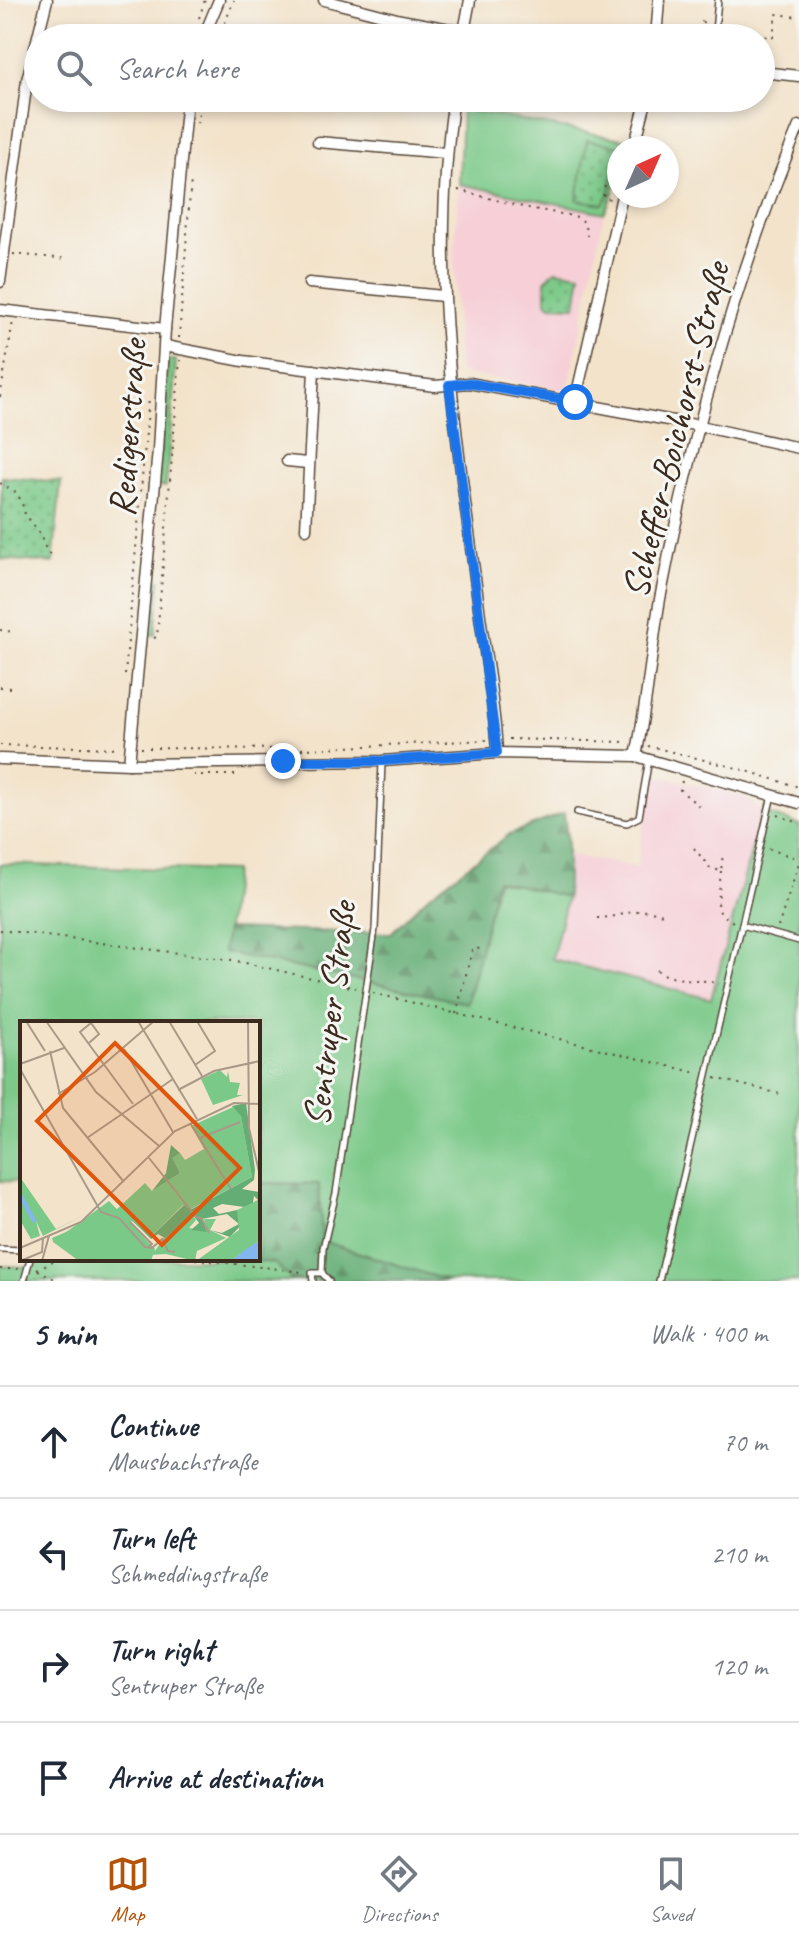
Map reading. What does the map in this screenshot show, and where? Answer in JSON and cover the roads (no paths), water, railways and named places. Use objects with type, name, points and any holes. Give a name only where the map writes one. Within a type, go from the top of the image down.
[{"type":"street","points":[[41,24],[47,0]]},
{"type":"street","points":[[209,24],[219,0]]},
{"type":"street","points":[[324,0],[420,24]]},
{"type":"street","points":[[466,24],[470,0]]},
{"type":"street","points":[[657,24],[659,0]]},
{"type":"street","points":[[775,73],[799,76]]},
{"type":"street","points":[[0,282],[24,103]]},
{"type":"street","name":"Redigerstraße","points":[[129,764],[186,112]]},
{"type":"street","points":[[452,112],[446,153],[443,296],[449,385],[497,753]]},
{"type":"street","points":[[637,136],[643,112]]},
{"type":"street","name":"Scheffer-Boichorst-Straße","points":[[636,756],[660,600],[700,426],[759,232],[799,126]]},
{"type":"street","points":[[318,142],[446,153]]},
{"type":"street","points":[[575,402],[619,208]]},
{"type":"street","points":[[309,283],[443,296]]},
{"type":"street","points":[[0,310],[165,329]]},
{"type":"street","points":[[165,346],[243,361],[435,386],[469,383],[700,426],[799,448]]},
{"type":"street","points":[[306,529],[314,370]]},
{"type":"street","points":[[287,461],[307,463]]},
{"type":"street","points":[[0,759],[129,764],[382,761],[497,753],[636,756],[799,803]]},
{"type":"lane","points":[[718,0],[718,24]]},
{"type":"lane","points":[[577,812],[627,823],[635,821],[639,817],[650,758]]},
{"type":"lane","name":"Sentruper Straße","points":[[322,1273],[323,1248],[336,1193],[375,929],[382,761]]},
{"type":"lane","points":[[659,1281],[772,794]]},
{"type":"lane","points":[[742,925],[799,941]]},
{"type":"lane","points":[[0,1249],[20,1250]]},
{"type":"lane","points":[[24,1281],[29,1261]]},
{"type":"lane","points":[[313,1281],[312,1273],[322,1273],[329,1281]]}]
